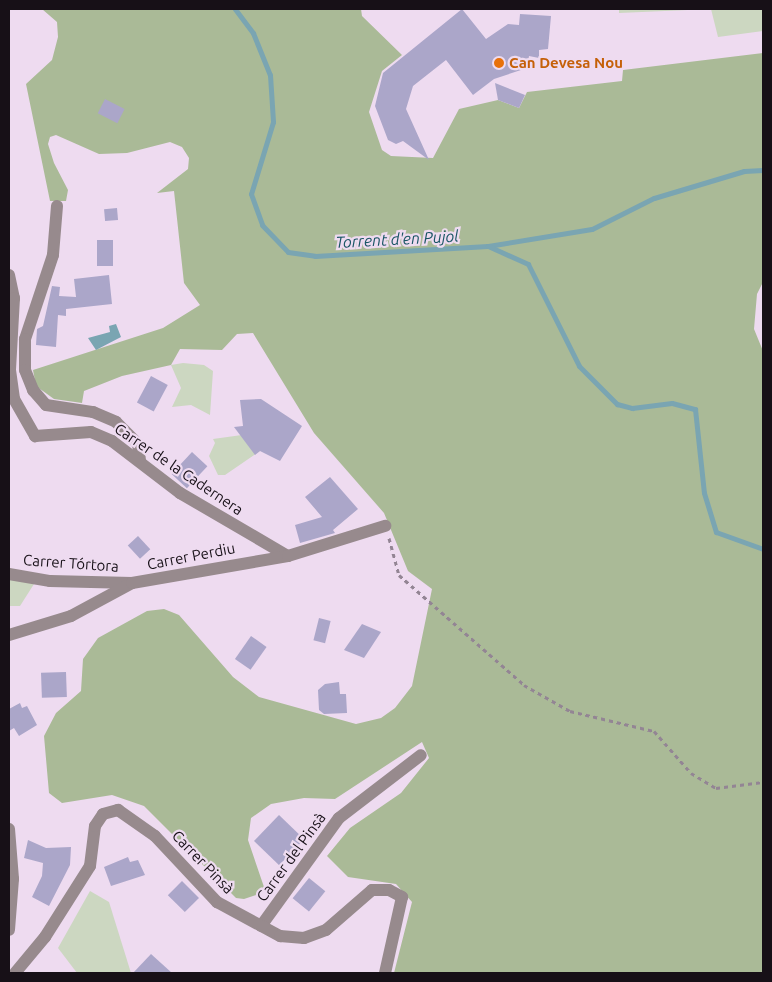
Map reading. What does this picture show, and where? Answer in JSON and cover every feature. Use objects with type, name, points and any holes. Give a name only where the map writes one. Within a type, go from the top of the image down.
[{"type":"street","points":[[57,206],[53,255],[25,339],[25,370],[33,390],[46,405],[93,412],[116,422],[138,444],[140,460]]},
{"type":"street","name":"Carrer de la Cadernera","points":[[9,275],[14,298],[10,370],[14,399],[24,422],[35,436],[91,432],[140,460],[180,493],[288,556]]},
{"type":"street","name":"Carrer Perdiu","points":[[9,635],[71,616],[132,583],[288,556],[385,526]]},
{"type":"street","name":"Carrer Tórtora","points":[[9,574],[50,581],[132,583]]},
{"type":"street","name":"Carrer del Pinsà","points":[[261,926],[339,818],[421,755]]},
{"type":"street","name":"Carrer Pinsà","points":[[15,973],[45,937],[90,866],[96,826],[103,814],[118,810],[155,836],[217,902],[280,936],[304,938],[326,930],[372,890],[389,890],[402,897],[386,973]]},
{"type":"street","points":[[9,829],[13,879],[9,930]]},
{"type":"path","points":[[385,526],[399,575],[524,685],[570,711],[654,731],[691,773],[716,788],[763,782]]},
{"type":"green space","points":[[42,9],[361,9],[362,16],[402,55],[382,71],[369,112],[382,150],[391,156],[433,158],[459,109],[498,100],[519,108],[527,92],[622,81],[623,70],[763,53],[763,282],[757,294],[754,329],[763,351],[763,973],[394,973],[412,902],[396,884],[348,877],[327,856],[350,828],[401,793],[429,758],[422,742],[335,799],[304,798],[271,804],[251,818],[248,840],[264,887],[259,894],[244,899],[236,898],[144,806],[112,795],[62,803],[49,793],[44,736],[56,713],[81,691],[83,659],[98,638],[147,611],[164,609],[179,615],[233,677],[259,697],[356,724],[381,718],[395,708],[412,686],[432,589],[408,571],[384,513],[314,433],[253,333],[237,334],[222,350],[180,349],[171,365],[122,376],[84,391],[82,403],[54,399],[36,386],[33,370],[163,328],[200,305],[184,283],[174,191],[157,193],[188,169],[189,158],[182,147],[170,142],[127,153],[99,154],[56,135],[50,137],[48,144],[54,163],[68,190],[66,201],[50,201],[26,84],[52,60],[58,37],[57,22]]},
{"type":"green space","points":[[619,9],[711,9],[619,13]]},
{"type":"green space","points":[[711,9],[763,9],[763,31],[718,37]]},
{"type":"green space","points":[[183,363],[204,365],[213,371],[210,415],[191,405],[172,407],[181,388],[171,365]]},
{"type":"green space","points":[[249,434],[260,451],[225,475],[218,475],[209,456],[215,443],[213,439]]},
{"type":"green space","points":[[9,578],[34,584],[20,606],[9,606]]},
{"type":"green space","points":[[90,891],[109,902],[131,973],[77,973],[58,948]]},
{"type":"water","points":[[116,324],[121,337],[96,350],[88,338],[110,332],[109,326]]},
{"type":"building","points":[[462,9],[486,39],[508,24],[519,25],[520,14],[551,16],[548,49],[539,50],[539,58],[529,56],[527,68],[494,79],[473,95],[446,60],[413,86],[406,109],[429,160],[403,141],[396,144],[388,140],[375,106],[383,73]]},
{"type":"building","points":[[495,83],[525,95],[519,108],[498,100]]},
{"type":"building","points":[[105,99],[125,109],[117,123],[98,113]]},
{"type":"building","points":[[117,208],[118,220],[105,221],[104,209]]},
{"type":"building","points":[[97,240],[113,240],[113,266],[97,266]]},
{"type":"building","points":[[109,275],[112,304],[66,309],[66,316],[58,315],[56,347],[36,345],[37,329],[43,326],[52,286],[60,287],[59,296],[76,297],[74,279]]},
{"type":"building","points":[[151,376],[168,385],[154,411],[137,402]]},
{"type":"building","points":[[261,399],[302,426],[280,461],[260,451],[255,455],[234,427],[243,426],[240,400]]},
{"type":"building","points":[[192,452],[207,466],[187,488],[172,474]]},
{"type":"building","points":[[330,477],[358,509],[333,530],[335,533],[300,543],[295,525],[322,517],[305,497]]},
{"type":"building","points":[[138,536],[150,549],[140,559],[128,546]]},
{"type":"building","points":[[319,618],[331,621],[325,643],[313,640]]},
{"type":"building","points":[[362,624],[381,632],[364,658],[344,650]]},
{"type":"building","points":[[251,636],[267,647],[251,670],[235,659]]},
{"type":"building","points":[[66,672],[67,697],[42,698],[41,673]]},
{"type":"building","points":[[339,682],[340,694],[346,694],[347,713],[324,714],[319,710],[318,690],[325,684]]},
{"type":"building","points":[[20,703],[22,708],[27,706],[37,725],[19,736],[14,728],[9,731],[9,709]]},
{"type":"building","points":[[279,815],[304,839],[279,865],[254,841]]},
{"type":"building","points":[[28,840],[46,848],[71,847],[70,865],[49,906],[32,897],[42,876],[43,863],[24,858]]},
{"type":"building","points":[[128,857],[130,862],[138,860],[145,875],[111,886],[104,867]]},
{"type":"building","points":[[309,878],[325,891],[309,911],[293,898]]},
{"type":"building","points":[[182,881],[199,898],[185,912],[168,895]]},
{"type":"building","points":[[151,954],[172,973],[133,973]]},
{"type":"waterway","name":"Torrent d'en Pujol","points":[[235,9],[253,33],[270,75],[273,122],[251,194],[262,225],[288,252],[315,256],[488,246],[592,229],[654,198],[744,171],[763,170]]},
{"type":"waterway","points":[[488,246],[528,264],[579,366],[617,404],[632,408],[672,403],[695,409],[704,493],[716,532],[763,549]]},
{"type":"place","name":"Can Devesa Nou","points":[[499,63]]}]
